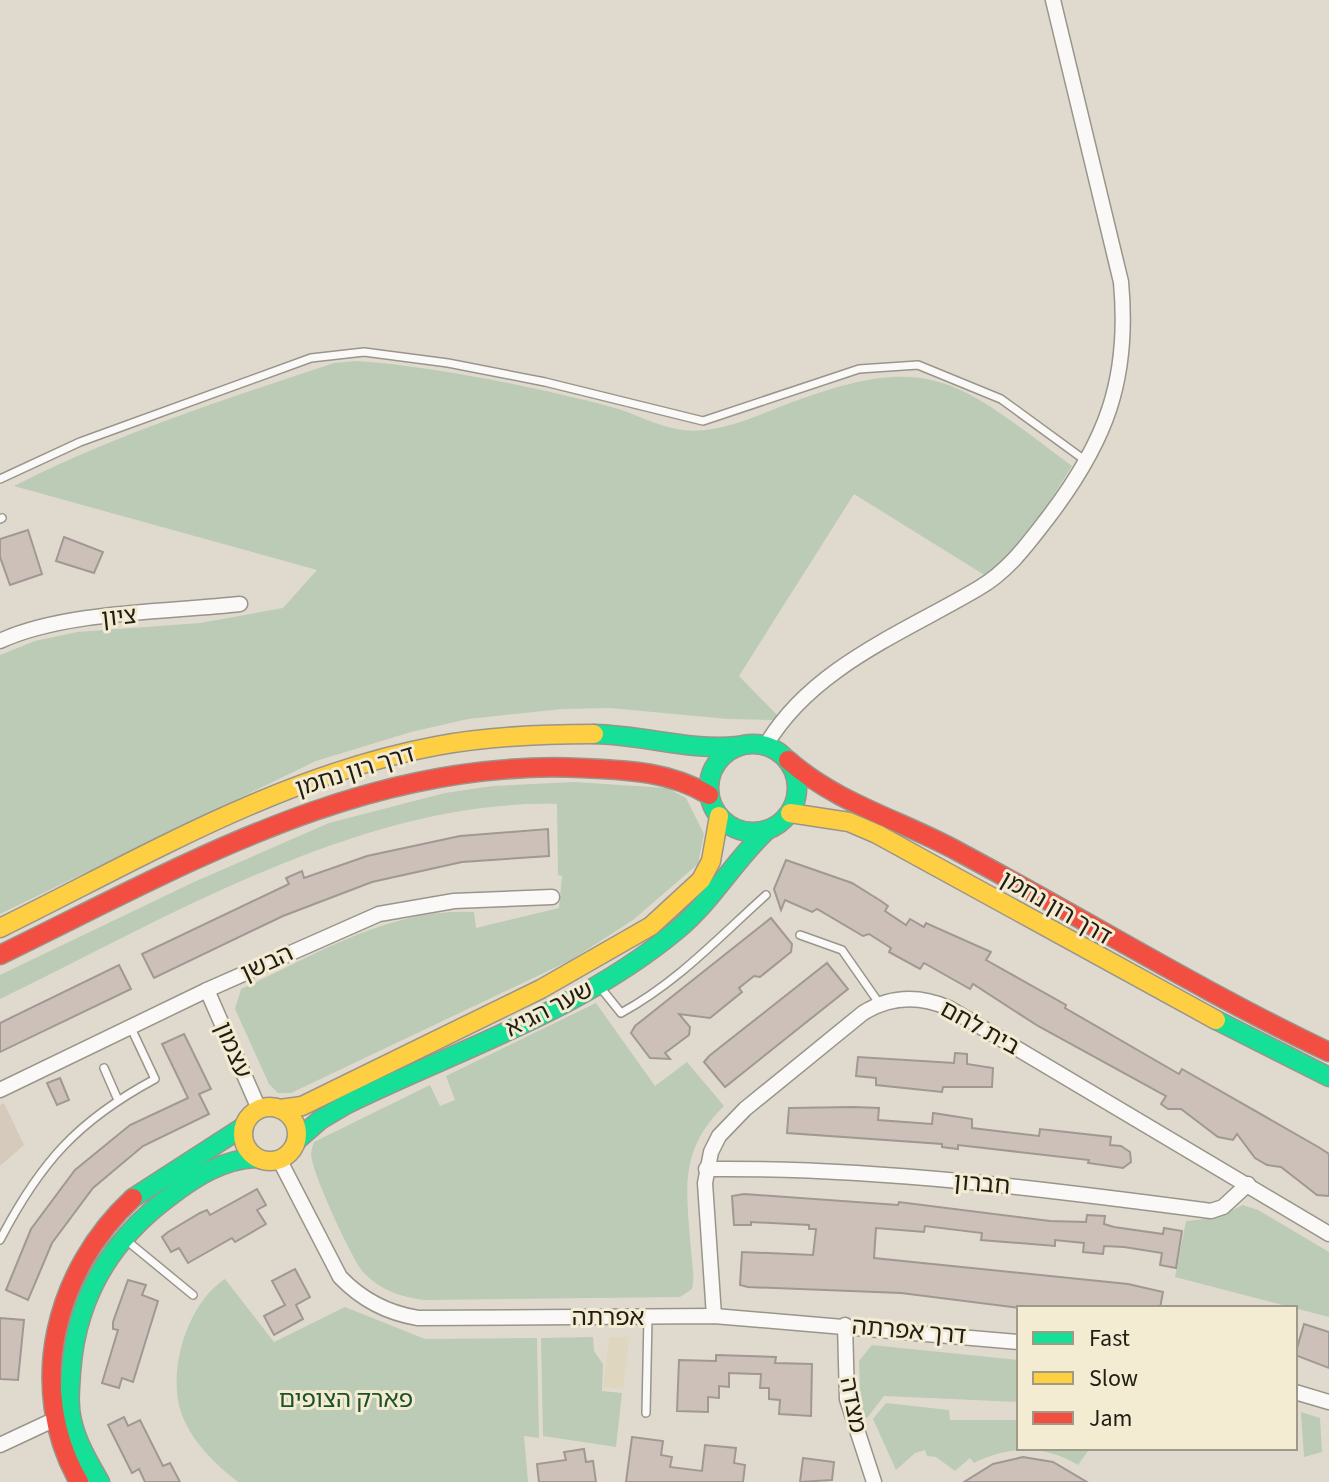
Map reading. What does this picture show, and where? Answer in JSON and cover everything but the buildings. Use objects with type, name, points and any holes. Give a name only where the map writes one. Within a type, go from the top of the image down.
[{"type":"main road","name":"דרך רון נחמן","points":[[0,928],[265,800],[322,778],[413,752],[503,737],[646,736],[709,749],[738,746]]},
{"type":"main road","points":[[766,745],[788,760],[798,789],[790,813],[767,830],[746,832],[719,816],[709,795],[709,783],[717,761],[738,746],[766,745]]},
{"type":"main road","name":"דרך רון נחמן","points":[[788,760],[811,783],[915,828],[1199,989],[1329,1052]]},
{"type":"main road","name":"דרך רון נחמן","points":[[0,955],[276,823],[332,803],[420,779],[515,766],[645,770],[668,775],[709,795]]},
{"type":"main road","name":"דרך רון נחמן","points":[[790,813],[849,822],[877,834],[1187,1005],[1329,1077]]},
{"type":"main road","name":"שער הגיא","points":[[280,1109],[302,1106],[541,989],[651,926],[701,880],[711,861],[719,816]]},
{"type":"main road","name":"שער הגיא","points":[[296,1141],[311,1125],[363,1097],[551,1011],[598,984],[692,918],[727,880],[752,842],[767,830]]},
{"type":"main road","points":[[79,1482],[62,1416],[58,1320],[86,1254],[102,1229],[134,1197],[181,1164],[230,1140],[259,1109],[280,1109],[294,1121],[296,1141],[292,1149],[279,1159],[238,1157],[193,1180],[148,1210],[123,1237],[93,1284],[75,1329],[62,1416],[100,1482]]},
{"type":"main road","points":[[243,1127],[244,1144],[257,1158]]},
{"type":"street","points":[[766,745],[800,700],[886,638],[1000,573],[1024,550],[1088,463],[1111,408],[1125,327],[1121,282],[1053,0]]},
{"type":"street","name":"ציון","points":[[0,641],[28,630],[60,623],[240,604]]},
{"type":"street","name":"הבשן","points":[[0,1090],[207,990],[379,914],[454,901],[552,897]]},
{"type":"street","name":"עצמון","points":[[207,990],[259,1109]]},
{"type":"street","name":"בית לחם","points":[[879,1003],[902,999],[931,1000],[949,1008],[1329,1234]]},
{"type":"street","points":[[714,1316],[706,1169],[719,1136],[745,1109],[879,1003]]},
{"type":"street","name":"אפרתה","points":[[279,1159],[340,1277],[352,1290],[381,1308],[418,1318],[714,1316],[798,1321]]},
{"type":"street","name":"חברון","points":[[706,1169],[781,1169],[987,1184],[1211,1211],[1223,1207],[1248,1184]]},
{"type":"street","name":"דרך אפרתה","points":[[798,1321],[1017,1342]]},
{"type":"street","name":"מצדה","points":[[845,1325],[847,1399],[874,1482]]},
{"type":"street","points":[[1297,1393],[1329,1402]]},
{"type":"street","points":[[0,1445],[62,1416]]},
{"type":"lane","points":[[0,479],[80,442],[297,363],[336,353],[364,352],[448,363],[545,382],[703,421],[859,369],[918,365],[1001,399],[1088,463]]},
{"type":"lane","points":[[598,984],[621,1013],[691,965],[766,895]]},
{"type":"lane","points":[[800,935],[842,950],[879,1003]]},
{"type":"lane","points":[[0,1240],[26,1191],[56,1153],[118,1100],[155,1079],[131,1028]]},
{"type":"lane","points":[[104,1068],[118,1100]]},
{"type":"lane","points":[[123,1237],[193,1295]]},
{"type":"lane","points":[[646,1413],[648,1317]]},
{"type":"shaded area","points":[[4,1103],[24,1145],[0,1166],[0,1105]]},
{"type":"shaded area","points":[[609,1337],[629,1337],[623,1389],[603,1388]]},
{"type":"green space","points":[[357,361],[418,367],[516,385],[608,406],[673,428],[695,431],[734,424],[832,389],[873,379],[907,377],[938,382],[967,393],[1072,466],[1025,540],[986,576],[854,494],[739,676],[777,715],[773,720],[610,708],[562,709],[468,719],[411,732],[316,761],[0,914],[0,655],[35,641],[77,632],[200,623],[283,608],[317,570],[14,486],[172,418],[334,363]]},
{"type":"green space","points":[[574,782],[667,788],[686,798],[704,834],[698,864],[633,920],[571,960],[291,1093],[278,1093],[269,1084],[235,1009],[241,989],[325,948],[383,925],[413,917],[443,912],[474,912],[476,928],[559,908],[562,876],[558,875],[557,804],[485,808],[412,821],[341,842],[200,900],[0,999],[0,975],[194,882],[329,823],[445,793],[493,786]]},
{"type":"green space","points":[[596,1003],[655,1086],[687,1062],[724,1106],[698,1140],[688,1174],[692,1289],[680,1297],[425,1300],[392,1292],[371,1279],[351,1252],[327,1200],[311,1157],[314,1142],[430,1085],[440,1106],[455,1100],[446,1076]]},
{"type":"green space","points":[[1243,1205],[1258,1210],[1329,1252],[1329,1317],[1297,1309],[1297,1306],[1175,1277],[1186,1221],[1216,1218]]},
{"type":"green space","name":"פארק הצופים","points":[[225,1279],[274,1342],[345,1307],[425,1339],[537,1338],[539,1438],[524,1436],[528,1482],[238,1482],[198,1444],[182,1415],[178,1398],[179,1360],[190,1322],[200,1304]]},
{"type":"green space","points":[[593,1337],[594,1351],[603,1364],[602,1391],[622,1393],[616,1447],[543,1436],[541,1338]]},
{"type":"green space","points":[[872,1345],[1017,1360],[1017,1402],[884,1396],[867,1418],[861,1416],[859,1361]]},
{"type":"green space","points":[[886,1403],[949,1410],[950,1420],[1017,1420],[1017,1450],[1026,1450],[1001,1453],[974,1463],[970,1458],[955,1471],[936,1457],[927,1456],[925,1450],[915,1453],[896,1470],[873,1419]]},
{"type":"green space","points":[[1301,1412],[1320,1418],[1322,1452],[1304,1457]]},
{"type":"green space","points":[[1026,1450],[1089,1450],[1078,1465],[1052,1453]]},
{"type":"traffic: fast","points":[[594,734],[684,745],[738,746]]},
{"type":"traffic: fast","points":[[753,744],[778,751],[790,763],[797,788],[790,813],[778,825],[753,832],[728,825],[716,813],[709,788],[716,763],[728,751],[753,744]]},
{"type":"traffic: fast","points":[[296,1141],[320,1120],[347,1104],[518,1027],[600,984],[640,958],[690,918],[767,830]]},
{"type":"traffic: fast","points":[[1216,1020],[1329,1077]]},
{"type":"traffic: fast","points":[[133,1198],[243,1127]]},
{"type":"traffic: fast","points":[[100,1482],[77,1437],[70,1409],[74,1345],[80,1320],[100,1273],[130,1232],[179,1190],[210,1170],[257,1158]]},
{"type":"traffic: slow","points":[[0,928],[212,822],[322,777],[379,759],[436,746],[515,736],[594,734]]},
{"type":"traffic: slow","points":[[790,813],[849,822],[877,834],[1216,1020]]},
{"type":"traffic: slow","points":[[280,1109],[302,1106],[541,989],[651,926],[701,880],[711,861],[719,816]]},
{"type":"traffic: slow","points":[[270,1107],[289,1115],[297,1134],[289,1153],[270,1161],[251,1153],[243,1134],[251,1115],[270,1107]]},
{"type":"traffic: jam","points":[[788,760],[848,800],[959,852],[1189,980],[1329,1052]]},
{"type":"traffic: jam","points":[[0,955],[209,853],[352,799],[426,780],[502,769],[581,768],[663,776],[709,795]]},
{"type":"traffic: jam","points":[[79,1482],[63,1445],[54,1408],[52,1369],[56,1331],[67,1294],[84,1259],[106,1227],[133,1198]]}]
